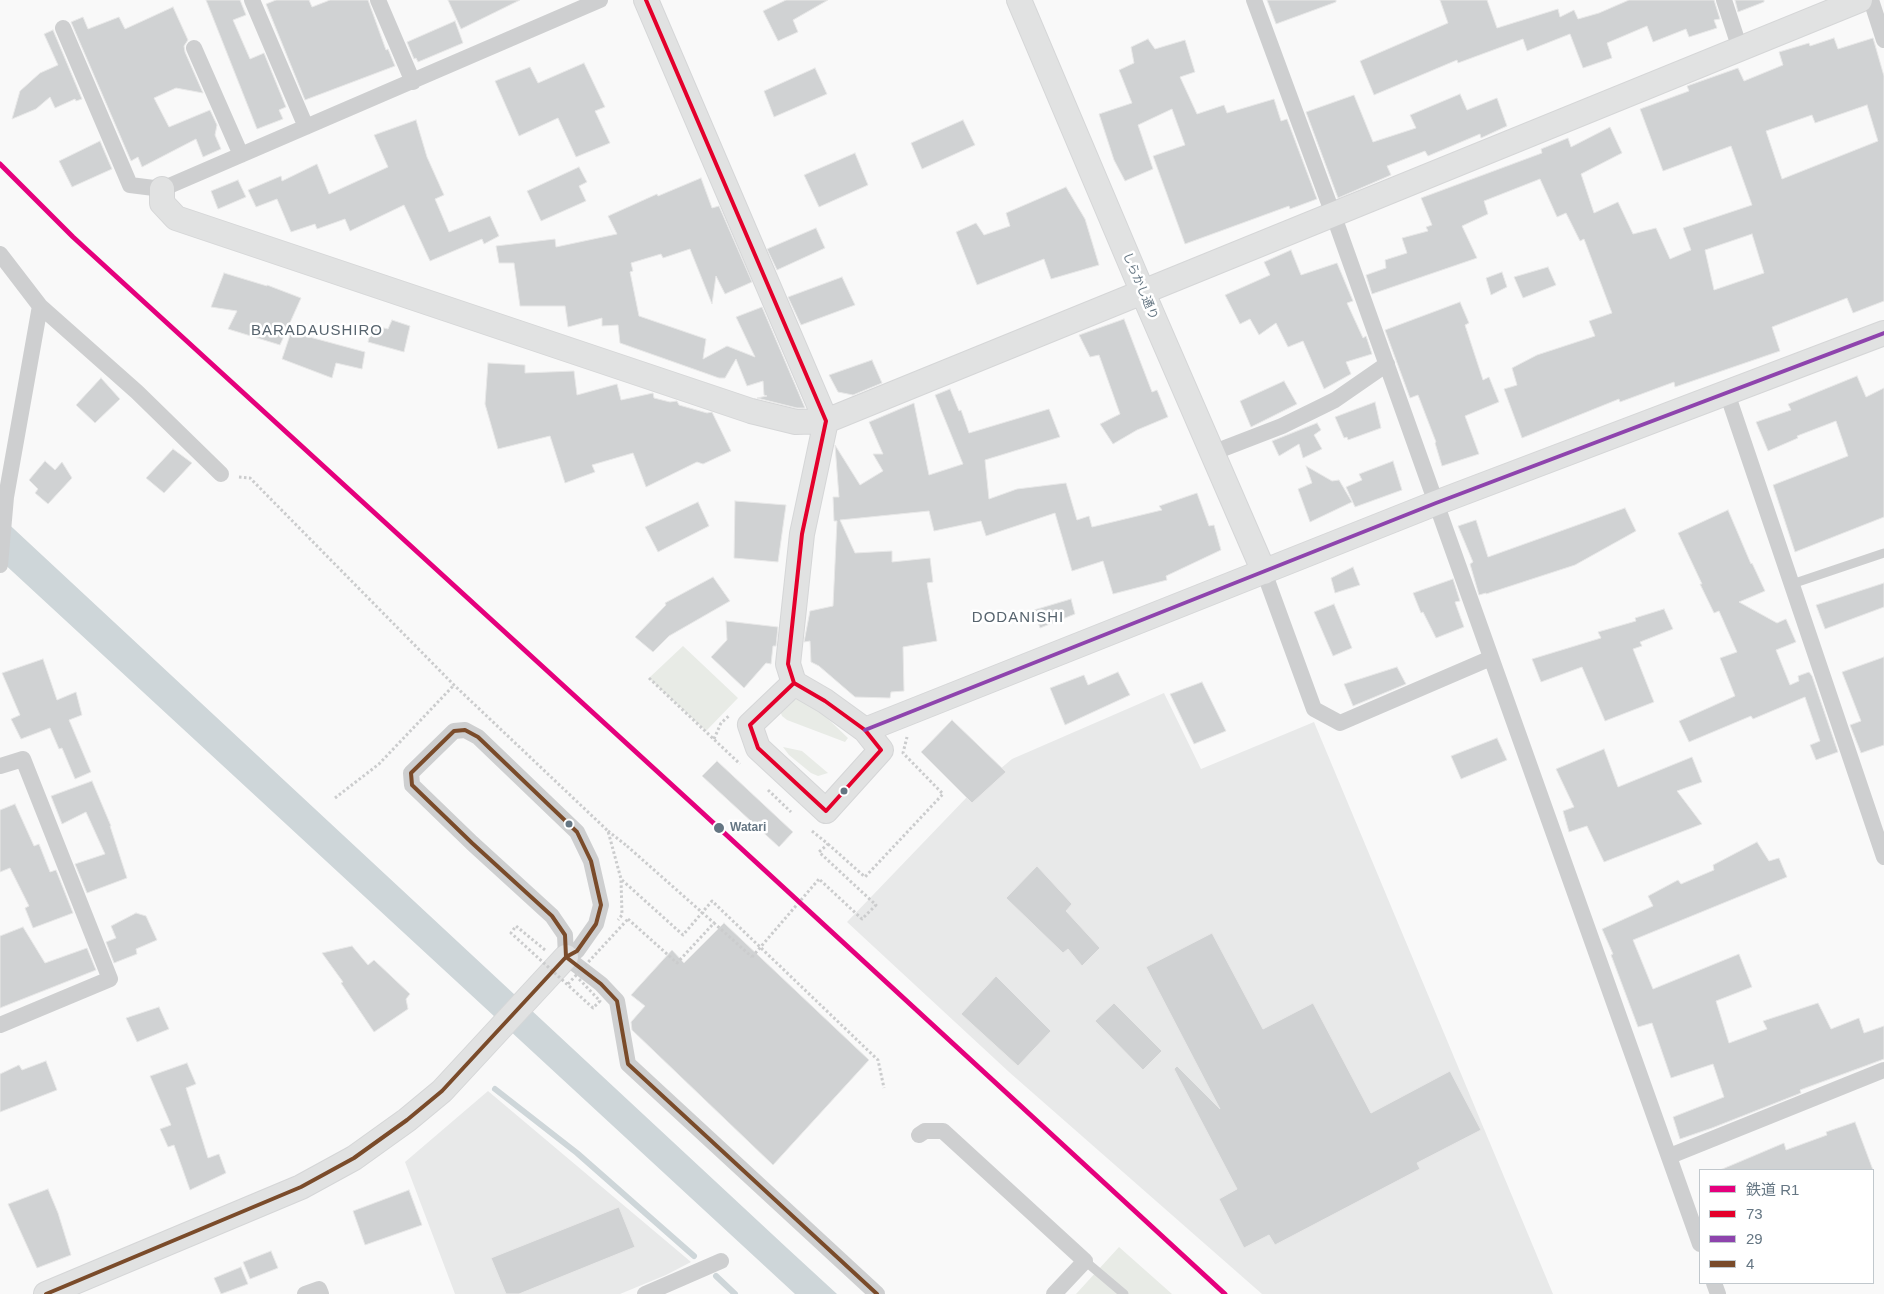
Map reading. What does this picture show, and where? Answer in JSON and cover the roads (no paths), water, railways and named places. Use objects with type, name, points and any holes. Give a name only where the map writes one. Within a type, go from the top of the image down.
[{"type":"street","points":[[252,0],[306,127]]},
{"type":"street","points":[[378,0],[413,82]]},
{"type":"street","points":[[63,28],[130,185],[162,189],[600,0]]},
{"type":"street","points":[[646,0],[826,421],[802,534],[788,664],[794,683],[824,701],[865,730],[881,750],[826,811],[758,748],[750,725],[794,683]]},
{"type":"street","name":"しらかし通り","points":[[1019,0],[1264,572]]},
{"type":"street","points":[[1254,0],[1387,364],[1699,1241]]},
{"type":"street","points":[[1724,0],[1740,48]]},
{"type":"street","points":[[162,189],[162,203],[176,218],[751,411],[796,422],[826,421],[1860,0]]},
{"type":"street","points":[[1871,0],[1884,40]]},
{"type":"street","points":[[194,48],[241,155]]},
{"type":"street","points":[[0,254],[40,306],[137,392],[221,474]]},
{"type":"street","points":[[0,564],[6,497],[40,306]]},
{"type":"street","points":[[865,730],[1436,503],[1884,333]]},
{"type":"street","points":[[1212,452],[1282,426],[1334,400],[1387,364]]},
{"type":"street","points":[[1727,393],[1881,836],[1884,857]]},
{"type":"street","points":[[1264,572],[1314,709],[1340,722],[1491,658]]},
{"type":"street","points":[[46,1294],[302,1187],[354,1158],[407,1120],[442,1091],[542,984],[556,954],[565,935],[552,916],[412,785],[411,773],[454,731],[466,730],[478,736],[577,832],[591,861],[601,905],[596,924],[576,951],[556,954]]},
{"type":"street","points":[[0,766],[23,759],[110,979],[0,1025]]},
{"type":"street","points":[[556,954],[601,984],[617,1001],[628,1064],[877,1294]]},
{"type":"street","points":[[1670,1156],[1884,1070]]},
{"type":"street","points":[[919,1135],[925,1131],[943,1131],[1085,1261],[1054,1294]]},
{"type":"street","points":[[645,1294],[672,1289],[721,1261]]},
{"type":"street","points":[[305,1294],[319,1289],[321,1294]]},
{"type":"lane","points":[[1792,584],[1884,553]]},
{"type":"lane","points":[[1085,1261],[1124,1294]]},
{"type":"waterway","points":[[495,1089],[577,1153],[694,1256]]},
{"type":"waterway","points":[[716,1276],[735,1294]]},
{"type":"rail line","name":"R1","points":[[0,164],[73,237],[1225,1294]]},
{"type":"place","name":"Watari","points":[[719,828]]},
{"type":"district","name":"BARADAUSHIRO","points":[[317,331]]},
{"type":"district","name":"DODANISHI","points":[[1018,618]]}]
